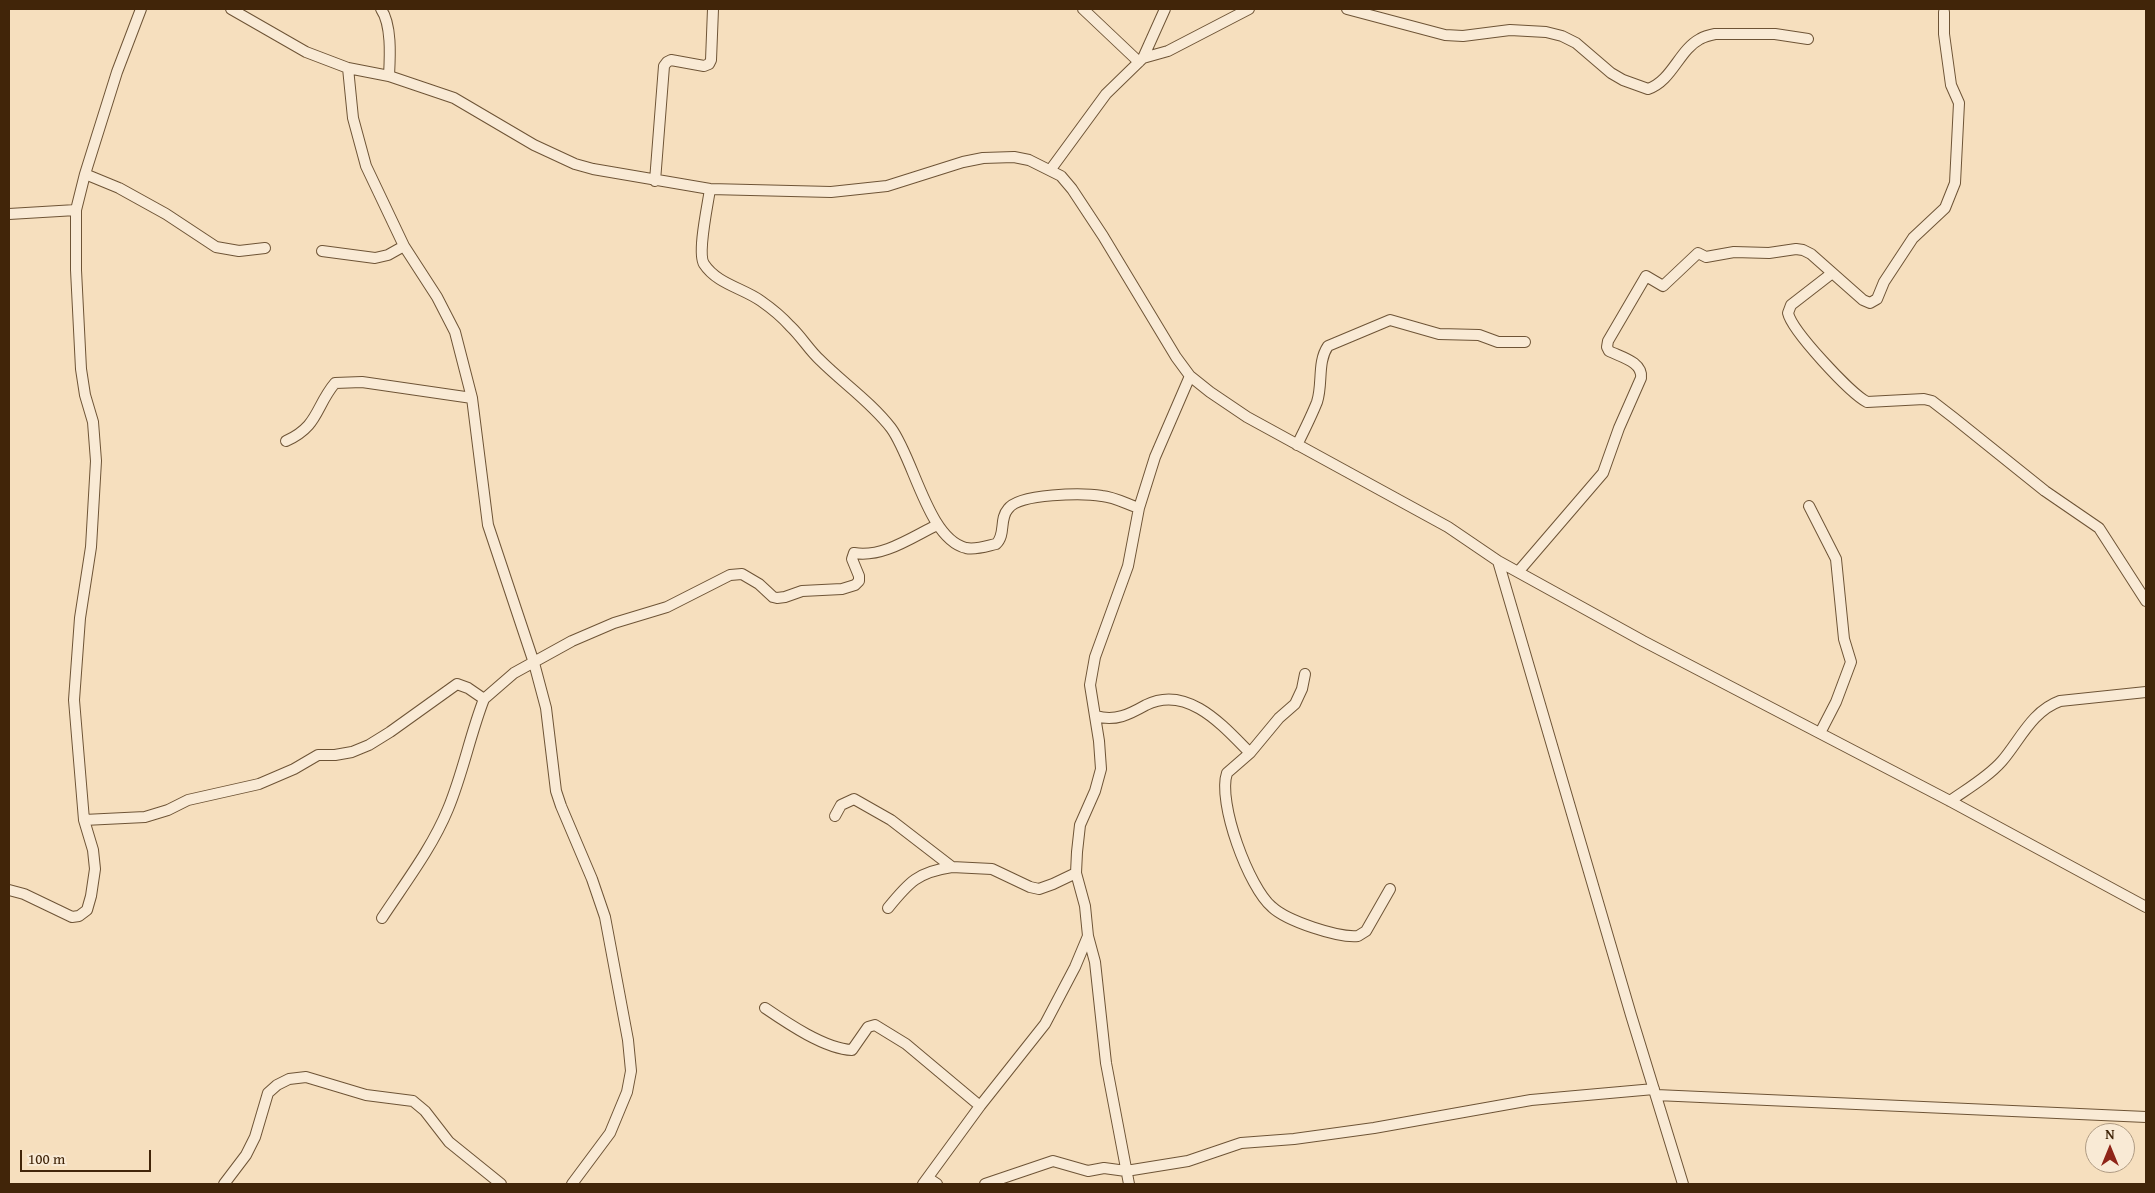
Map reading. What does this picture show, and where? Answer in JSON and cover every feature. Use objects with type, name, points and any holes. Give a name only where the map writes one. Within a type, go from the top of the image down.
[{"type":"street","points":[[9,890],[24,894],[72,918],[79,916],[87,910],[91,896],[95,869],[93,850],[84,820],[74,700],[80,618],[91,547],[96,460],[93,422],[81,370],[76,270],[76,210],[85,174],[117,72],[141,9]]},
{"type":"street","points":[[231,9],[306,52],[348,68],[389,76],[454,98],[534,145],[575,164],[593,169],[710,189],[831,192],[874,188],[908,181],[963,162],[998,157],[1029,160],[1051,169],[1061,176],[1072,189],[1103,236],[1176,358],[1190,376],[1210,392],[1248,417],[1297,445],[1448,527],[1498,561],[1643,641],[1950,801],[2146,907]]},
{"type":"street","points":[[381,9],[385,16],[389,39],[389,76]]},
{"type":"street","points":[[655,181],[664,66],[671,60],[704,66],[709,64],[711,60],[713,9]]},
{"type":"street","points":[[1083,9],[1141,60]]},
{"type":"street","points":[[1051,169],[1106,94],[1141,60],[1165,9]]},
{"type":"street","points":[[1141,60],[1176,47],[1248,9]]},
{"type":"street","points":[[1348,9],[1445,35],[1463,36],[1510,30],[1546,32],[1562,36],[1576,43],[1611,73],[1623,80],[1648,88],[1658,83],[1692,44],[1706,36],[1715,34],[1755,34],[1808,38]]},
{"type":"street","points":[[1518,572],[1607,466],[1619,428],[1642,372],[1639,366],[1609,351],[1607,347],[1608,341],[1646,276],[1663,286],[1698,253],[1706,256],[1734,252],[1768,253],[1796,248],[1811,254],[1831,274],[1863,300],[1875,301],[1884,282],[1913,238],[1939,214],[1949,201],[1954,183],[1959,103],[1951,86],[1945,41],[1944,12]]},
{"type":"street","points":[[348,68],[353,118],[366,166],[404,246],[436,297],[455,332],[472,398],[488,525],[534,663],[546,708],[556,791],[592,879],[605,917],[628,1040],[631,1071],[627,1092],[610,1133],[572,1184]]},
{"type":"street","points":[[85,174],[135,197],[216,246],[239,251],[264,248]]},
{"type":"street","points":[[710,189],[701,252],[704,264],[723,281],[761,301],[790,326],[821,362],[864,399],[891,428],[908,457],[937,525],[954,542],[966,548],[996,544],[1002,537],[1004,514],[1009,506],[1036,498],[1072,494],[1104,496],[1139,508]]},
{"type":"street","points":[[9,214],[76,210]]},
{"type":"street","points":[[322,251],[375,258],[388,255],[404,246]]},
{"type":"street","points":[[1831,274],[1791,305],[1788,313],[1793,324],[1827,367],[1867,402],[1924,399],[1932,401],[2045,491],[2099,528],[2146,601]]},
{"type":"street","points":[[1297,445],[1317,402],[1323,355],[1328,346],[1390,320],[1439,334],[1479,335],[1498,342],[1526,342]]},
{"type":"street","points":[[1128,1184],[1106,1063],[1095,962],[1088,936],[1085,906],[1076,873],[1080,825],[1095,791],[1101,769],[1096,716],[1090,685],[1095,657],[1128,566],[1139,508],[1165,432],[1190,376]]},
{"type":"street","points":[[286,441],[301,434],[312,422],[330,389],[336,382],[362,382],[472,398]]},
{"type":"street","points":[[1809,506],[1836,560],[1844,639],[1851,662],[1836,702],[1820,733]]},
{"type":"street","points":[[382,918],[436,835],[463,770],[472,731],[484,699],[514,674],[572,641],[621,621],[667,607],[730,574],[742,574],[777,598],[802,591],[842,590],[859,582],[859,576],[852,559],[854,553],[873,553],[887,549],[937,525]]},
{"type":"street","points":[[1498,561],[1683,1184]]},
{"type":"street","points":[[1305,674],[1300,696],[1295,704],[1279,718],[1259,744],[1227,773],[1227,799],[1233,834],[1240,852],[1268,904],[1283,915],[1323,930],[1358,936],[1366,931],[1390,888]]},
{"type":"street","points":[[84,820],[145,817],[168,810],[188,800],[259,784],[294,769],[318,755],[352,752],[369,745],[390,732],[457,684],[468,688],[484,699]]},
{"type":"street","points":[[1950,801],[1994,769],[2036,717],[2051,704],[2060,701],[2146,692]]},
{"type":"street","points":[[1096,716],[1109,718],[1125,716],[1158,701],[1186,701],[1198,706],[1250,753]]},
{"type":"street","points":[[835,816],[841,805],[854,799],[891,820],[952,866]]},
{"type":"street","points":[[888,908],[920,875],[952,866],[992,868],[1030,887],[1039,888],[1053,884],[1076,873]]},
{"type":"street","points":[[929,1182],[980,1106],[1045,1024],[1075,967],[1088,936]]},
{"type":"street","points":[[765,1008],[818,1039],[844,1050],[852,1050],[868,1027],[875,1024],[906,1044],[980,1106]]},
{"type":"street","points":[[224,1184],[246,1155],[255,1137],[268,1093],[277,1085],[289,1079],[306,1077],[366,1095],[413,1101],[425,1111],[449,1142],[501,1184]]},
{"type":"street","points":[[985,1184],[1053,1161],[1088,1171],[1104,1168],[1126,1171],[1188,1161],[1227,1146],[1241,1143],[1294,1139],[1374,1128],[1531,1100],[1655,1092],[2146,1117]]}]
